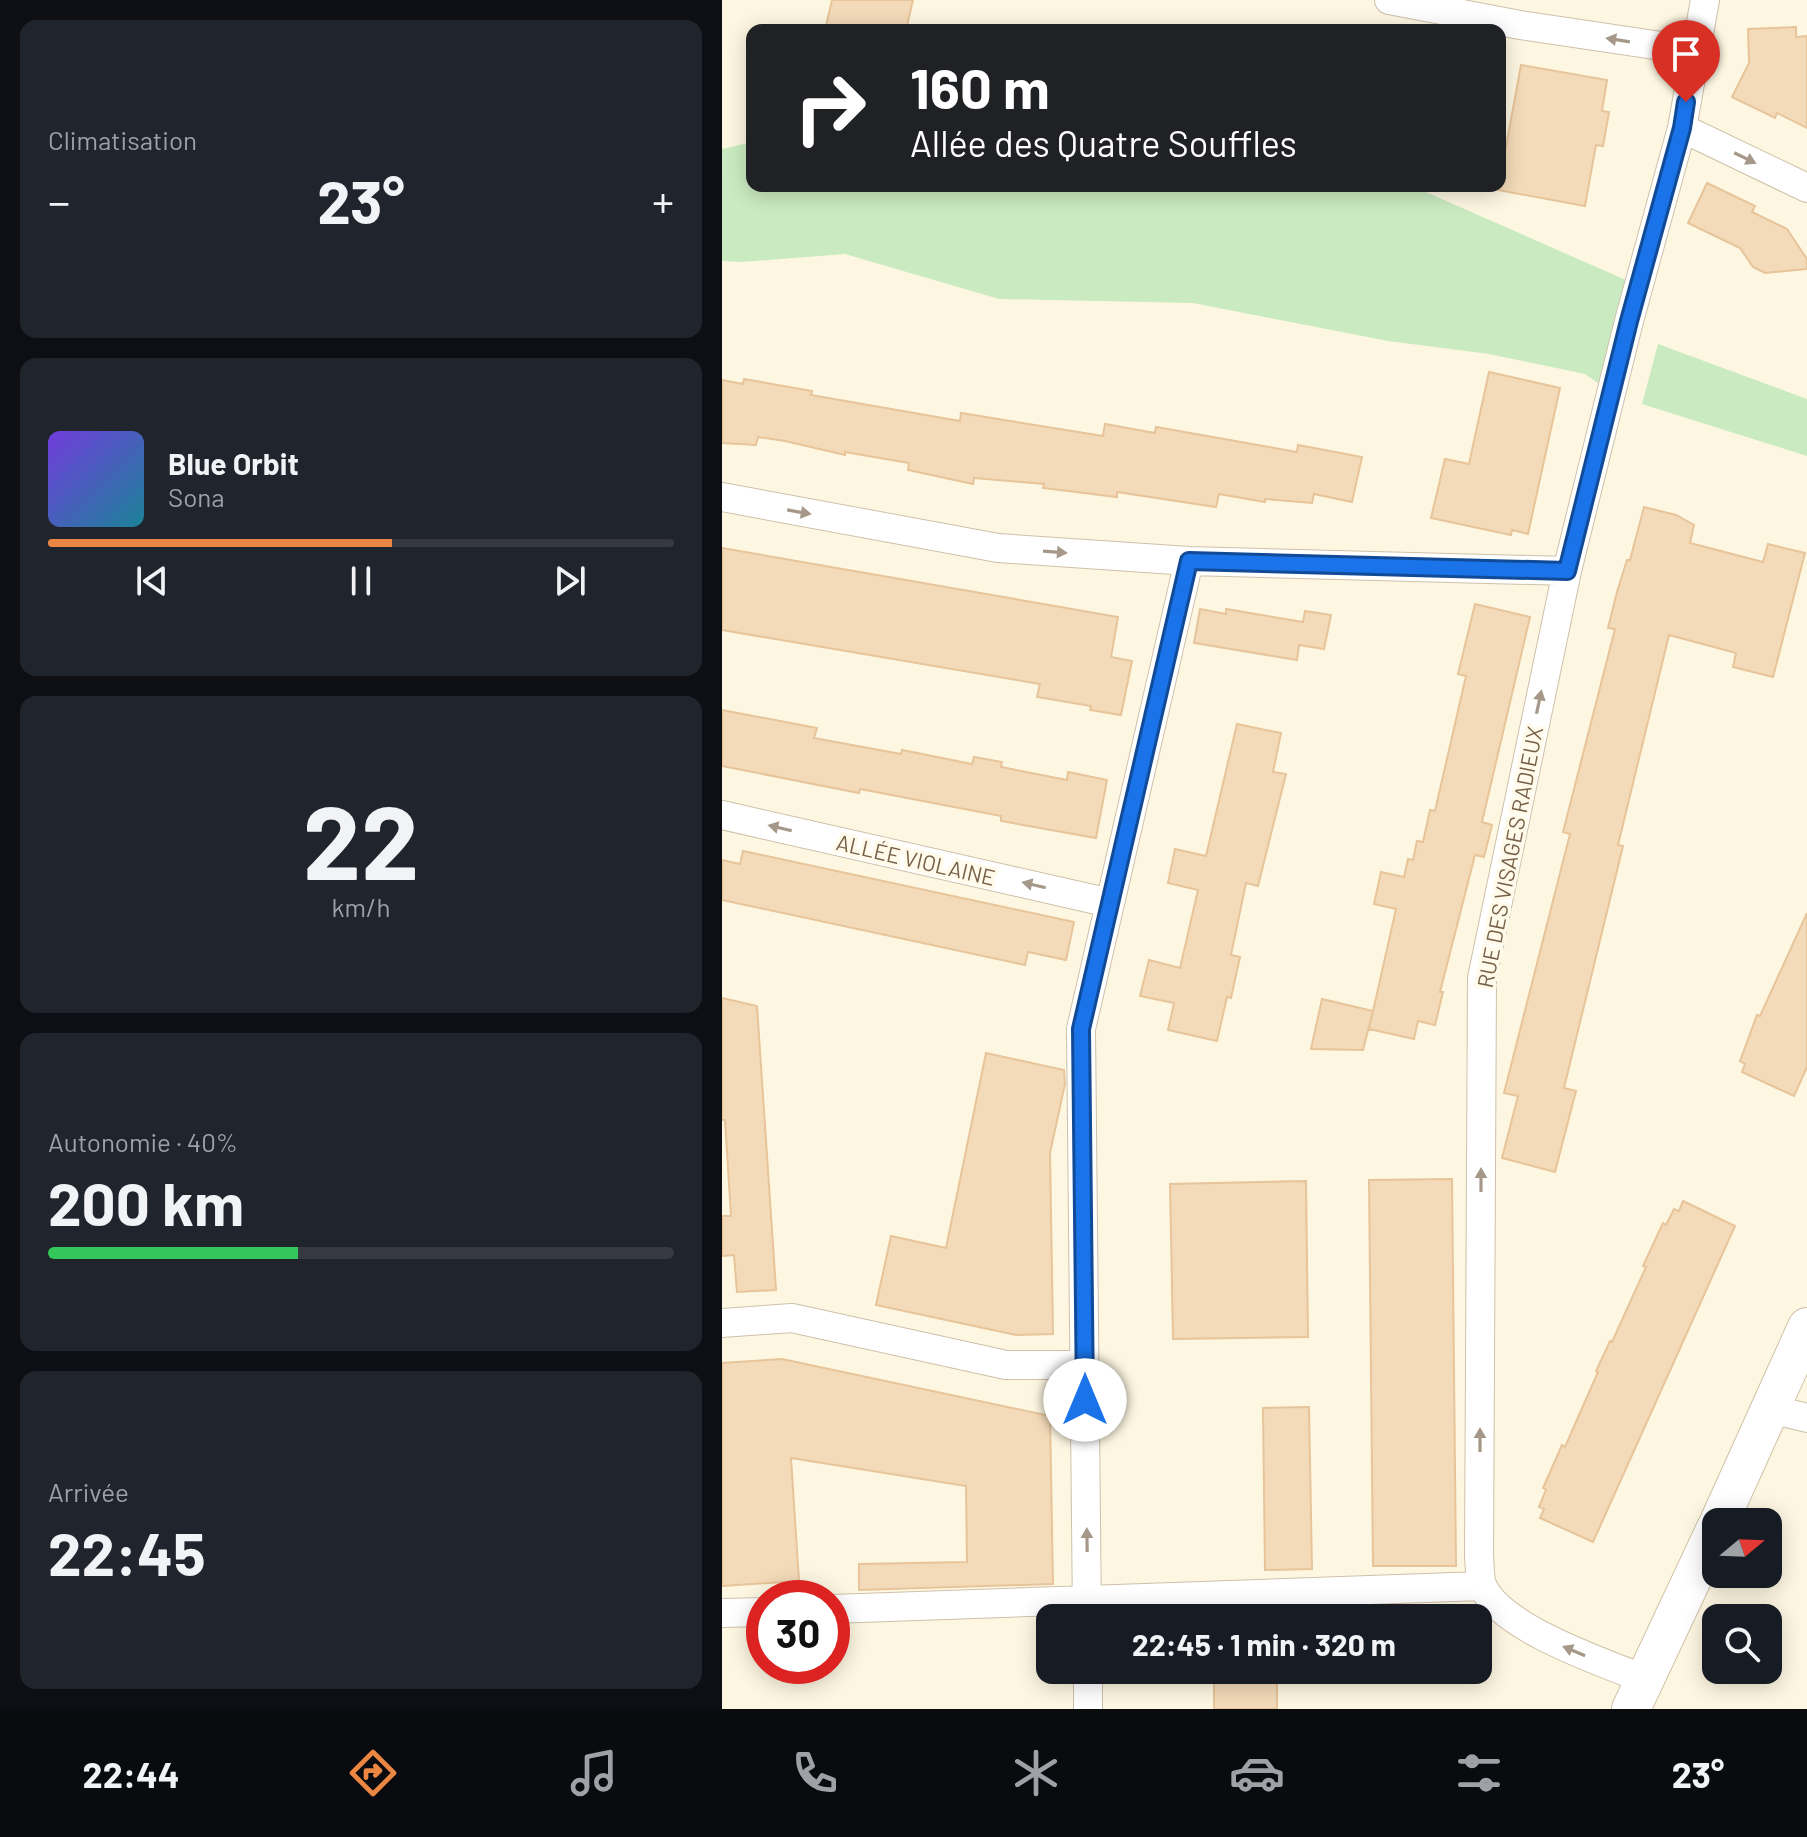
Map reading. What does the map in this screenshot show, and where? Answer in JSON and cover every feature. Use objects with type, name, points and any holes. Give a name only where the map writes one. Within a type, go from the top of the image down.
[{"type":"street","name":"RUE DES VISAGES RADIEUX","points":[[1482,1586],[1479,1556],[1482,978],[1567,571],[1629,321],[1682,128],[1705,0]]},
{"type":"street","points":[[1397,1],[1520,25],[1695,51]]},
{"type":"street","points":[[1682,128],[1807,188]]},
{"type":"street","points":[[722,497],[998,548],[1189,561],[1567,571]]},
{"type":"street","points":[[1087,1604],[1081,1029],[1189,561]]},
{"type":"street","name":"ALLÉE VIOLAINE","points":[[722,815],[1110,903]]},
{"type":"street","points":[[722,1323],[792,1318],[1006,1365],[1085,1365]]},
{"type":"street","points":[[1725,1508],[1807,1327]]},
{"type":"street","points":[[1770,1409],[1807,1418]]},
{"type":"street","points":[[1186,1604],[1482,1586],[1504,1612],[1639,1694],[1702,1558]]},
{"type":"street","points":[[850,1609],[1036,1610]]},
{"type":"street","points":[[722,1613],[746,1612]]},
{"type":"street","points":[[1088,1684],[1088,1709]]},
{"type":"green space","points":[[746,143],[746,192],[1426,192],[1626,280],[1602,386],[1585,374],[1489,354],[1388,341],[1193,303],[999,299],[845,254],[722,261],[722,149]]},
{"type":"green space","points":[[1658,344],[1807,399],[1807,456],[1642,404]]},
{"type":"building","points":[[832,0],[913,0],[907,24],[826,24]]},
{"type":"building","points":[[1796,27],[1796,37],[1807,36],[1807,128],[1777,113],[1775,118],[1732,97],[1749,63],[1748,29]]},
{"type":"building","points":[[1521,65],[1607,80],[1602,111],[1609,112],[1603,146],[1596,145],[1585,206],[1506,191],[1506,147]]},
{"type":"building","points":[[1707,183],[1755,206],[1752,212],[1787,229],[1807,259],[1807,269],[1765,273],[1753,267],[1740,248],[1688,223]]},
{"type":"building","points":[[1489,372],[1560,388],[1528,534],[1512,530],[1511,535],[1431,518],[1445,459],[1469,464]]},
{"type":"building","points":[[744,379],[812,391],[811,395],[960,421],[961,413],[1103,436],[1105,424],[1155,433],[1156,427],[1297,452],[1298,445],[1362,457],[1352,502],[1314,494],[1312,503],[1265,499],[1265,502],[1219,494],[1216,507],[1117,492],[1117,497],[1043,488],[1044,484],[974,478],[973,484],[908,470],[909,463],[845,452],[845,455],[785,441],[758,437],[756,445],[722,443],[722,380],[743,384]]},
{"type":"building","points":[[1644,507],[1676,515],[1694,525],[1690,543],[1763,562],[1768,544],[1805,553],[1773,677],[1733,667],[1736,653],[1669,635],[1618,845],[1623,846],[1564,1088],[1576,1091],[1555,1172],[1502,1158],[1518,1096],[1504,1093],[1570,834],[1563,832],[1615,629],[1608,628]]},
{"type":"building","points":[[722,548],[1118,617],[1111,657],[1132,661],[1121,715],[1090,710],[1091,706],[1037,697],[1040,684],[722,630]]},
{"type":"building","points":[[1475,604],[1530,617],[1482,822],[1492,825],[1484,857],[1475,855],[1440,992],[1443,992],[1435,1025],[1418,1021],[1414,1039],[1369,1029],[1396,909],[1374,904],[1381,872],[1404,877],[1408,859],[1413,860],[1417,841],[1423,842],[1430,810],[1435,811],[1466,676],[1458,674]]},
{"type":"building","points":[[1200,609],[1226,614],[1226,609],[1303,622],[1305,611],[1331,615],[1324,649],[1299,645],[1297,660],[1194,643]]},
{"type":"building","points":[[722,710],[817,728],[814,738],[901,754],[902,750],[972,764],[974,757],[1002,762],[1001,767],[1067,780],[1068,772],[1107,780],[1096,838],[1001,821],[1001,816],[860,789],[859,793],[722,766]]},
{"type":"building","points":[[1237,724],[1281,733],[1273,772],[1286,774],[1258,886],[1246,883],[1231,955],[1240,957],[1217,1041],[1168,1030],[1174,1003],[1140,996],[1149,960],[1180,968],[1198,890],[1168,883],[1175,849],[1206,856]]},
{"type":"building","points":[[743,851],[1074,922],[1066,960],[1028,952],[1025,965],[722,900],[722,860],[740,864]]},
{"type":"building","points":[[1807,913],[1807,1067],[1794,1096],[1742,1072],[1745,1064],[1740,1061],[1757,1015],[1760,1016]]},
{"type":"building","points":[[722,998],[757,1006],[776,1290],[737,1292],[734,1255],[722,1256],[722,1216],[731,1216],[725,1120],[722,1120]]},
{"type":"building","points":[[1322,999],[1373,1011],[1363,1050],[1311,1049]]},
{"type":"building","points":[[986,1053],[1064,1070],[1065,1084],[1050,1153],[1053,1334],[1016,1335],[876,1305],[891,1236],[946,1248]]},
{"type":"building","points":[[1452,1179],[1456,1566],[1373,1566],[1369,1180]]},
{"type":"building","points":[[1306,1181],[1308,1337],[1173,1339],[1170,1184]]},
{"type":"building","points":[[1683,1201],[1735,1226],[1593,1542],[1540,1518],[1544,1509],[1539,1507],[1546,1490],[1543,1488],[1562,1445],[1565,1447],[1663,1223],[1666,1225],[1674,1209],[1679,1211]]},
{"type":"building","points":[[782,1359],[1050,1416],[1053,1584],[859,1590],[859,1564],[967,1562],[966,1486],[791,1458],[799,1580],[746,1580],[746,1584],[722,1586],[722,1363]]},
{"type":"building","points":[[1309,1407],[1312,1569],[1265,1570],[1263,1408]]},
{"type":"building","points":[[1214,1684],[1277,1684],[1277,1709],[1214,1709]]},
{"type":"route","points":[[1085,1400],[1081,1029],[1189,561],[1567,571],[1629,321],[1682,128],[1686,102]]}]
